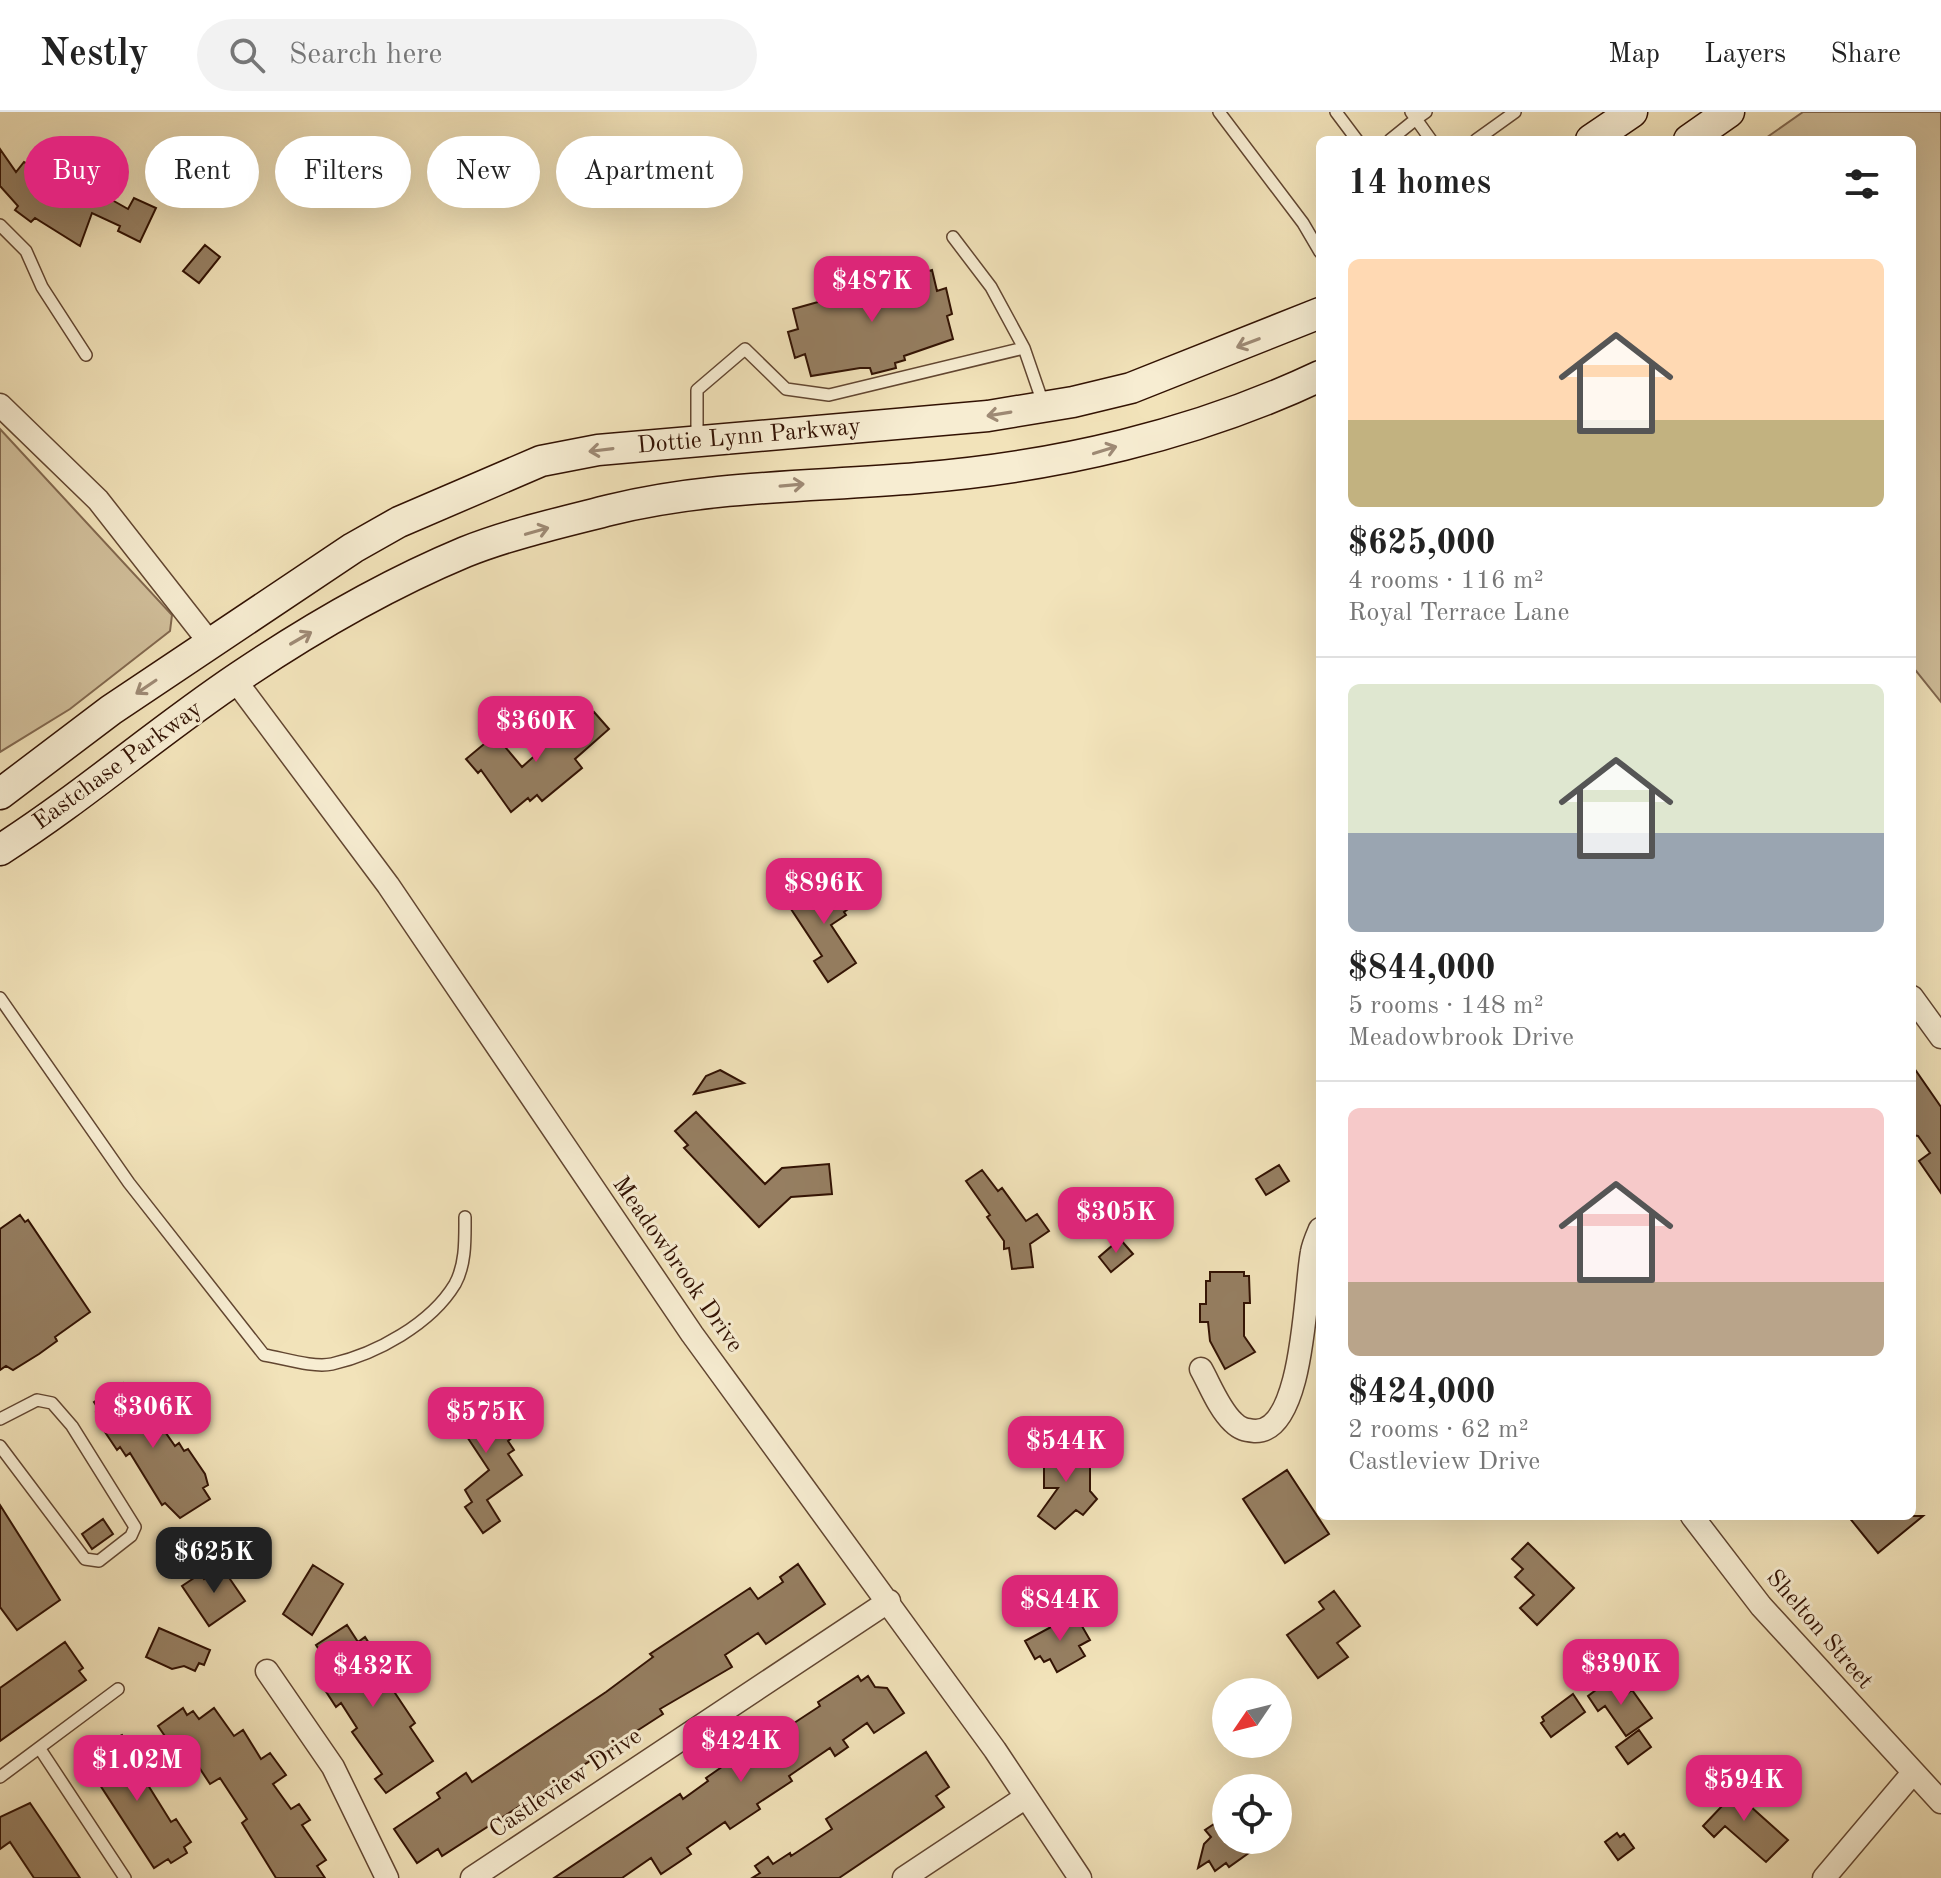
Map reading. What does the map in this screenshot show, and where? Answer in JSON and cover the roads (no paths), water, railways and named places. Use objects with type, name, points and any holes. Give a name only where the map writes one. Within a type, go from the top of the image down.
[{"type":"main road","points":[[1597,136],[1632,112]]},
{"type":"main road","points":[[1695,136],[1729,112]]},
{"type":"main road","name":"Dottie Lynn Parkway","points":[[210,643],[353,548],[399,522],[541,461],[598,450],[988,416],[1044,406],[1131,388],[1316,315]]},
{"type":"main road","points":[[235,680],[381,591],[468,551],[612,510],[703,494],[795,484],[916,479],[1000,470],[1091,454],[1259,402],[1316,378]]},
{"type":"main road","points":[[235,680],[246,635],[331,575],[353,548]]},
{"type":"main road","name":"Eastchase Parkway","points":[[0,794],[111,710],[210,643]]},
{"type":"main road","name":"Eastchase Parkway","points":[[0,850],[235,680]]},
{"type":"street","points":[[0,405],[98,500],[210,643]]},
{"type":"street","name":"Meadowbrook Drive","points":[[235,680],[388,885],[692,1334],[889,1601],[1080,1878]]},
{"type":"street","points":[[1916,1003],[1941,1037]]},
{"type":"street","points":[[1201,1369],[1231,1421],[1244,1430],[1261,1431],[1276,1420],[1301,1350],[1312,1252],[1316,1240]]},
{"type":"street","name":"Shelton Street","points":[[1695,1520],[1761,1606],[1912,1774],[1941,1802]]},
{"type":"street","name":"Castleview Drive","points":[[472,1878],[889,1601]]},
{"type":"street","points":[[267,1671],[333,1767],[387,1878]]},
{"type":"street","points":[[1824,1878],[1912,1774]]},
{"type":"street","points":[[904,1878],[1026,1797]]},
{"type":"lane","points":[[1219,112],[1303,223],[1316,245]]},
{"type":"lane","points":[[1336,112],[1354,136]]},
{"type":"lane","points":[[1482,136],[1515,112]]},
{"type":"lane","points":[[1394,136],[1418,114],[1429,136]]},
{"type":"lane","points":[[0,225],[26,251],[42,287],[86,355]]},
{"type":"lane","points":[[953,237],[991,287],[1024,348],[1044,406]]},
{"type":"lane","points":[[698,441],[697,390],[745,349],[786,389],[829,395],[1024,348]]},
{"type":"lane","points":[[0,998],[129,1183],[264,1355],[329,1365],[397,1338],[437,1305],[455,1283],[464,1253],[465,1217]]},
{"type":"lane","points":[[0,1419],[37,1400],[52,1403],[72,1426],[135,1527],[131,1536],[99,1561],[85,1559],[0,1446]]},
{"type":"lane","points":[[0,1777],[118,1689]]},
{"type":"lane","points":[[40,1749],[125,1878]]}]
